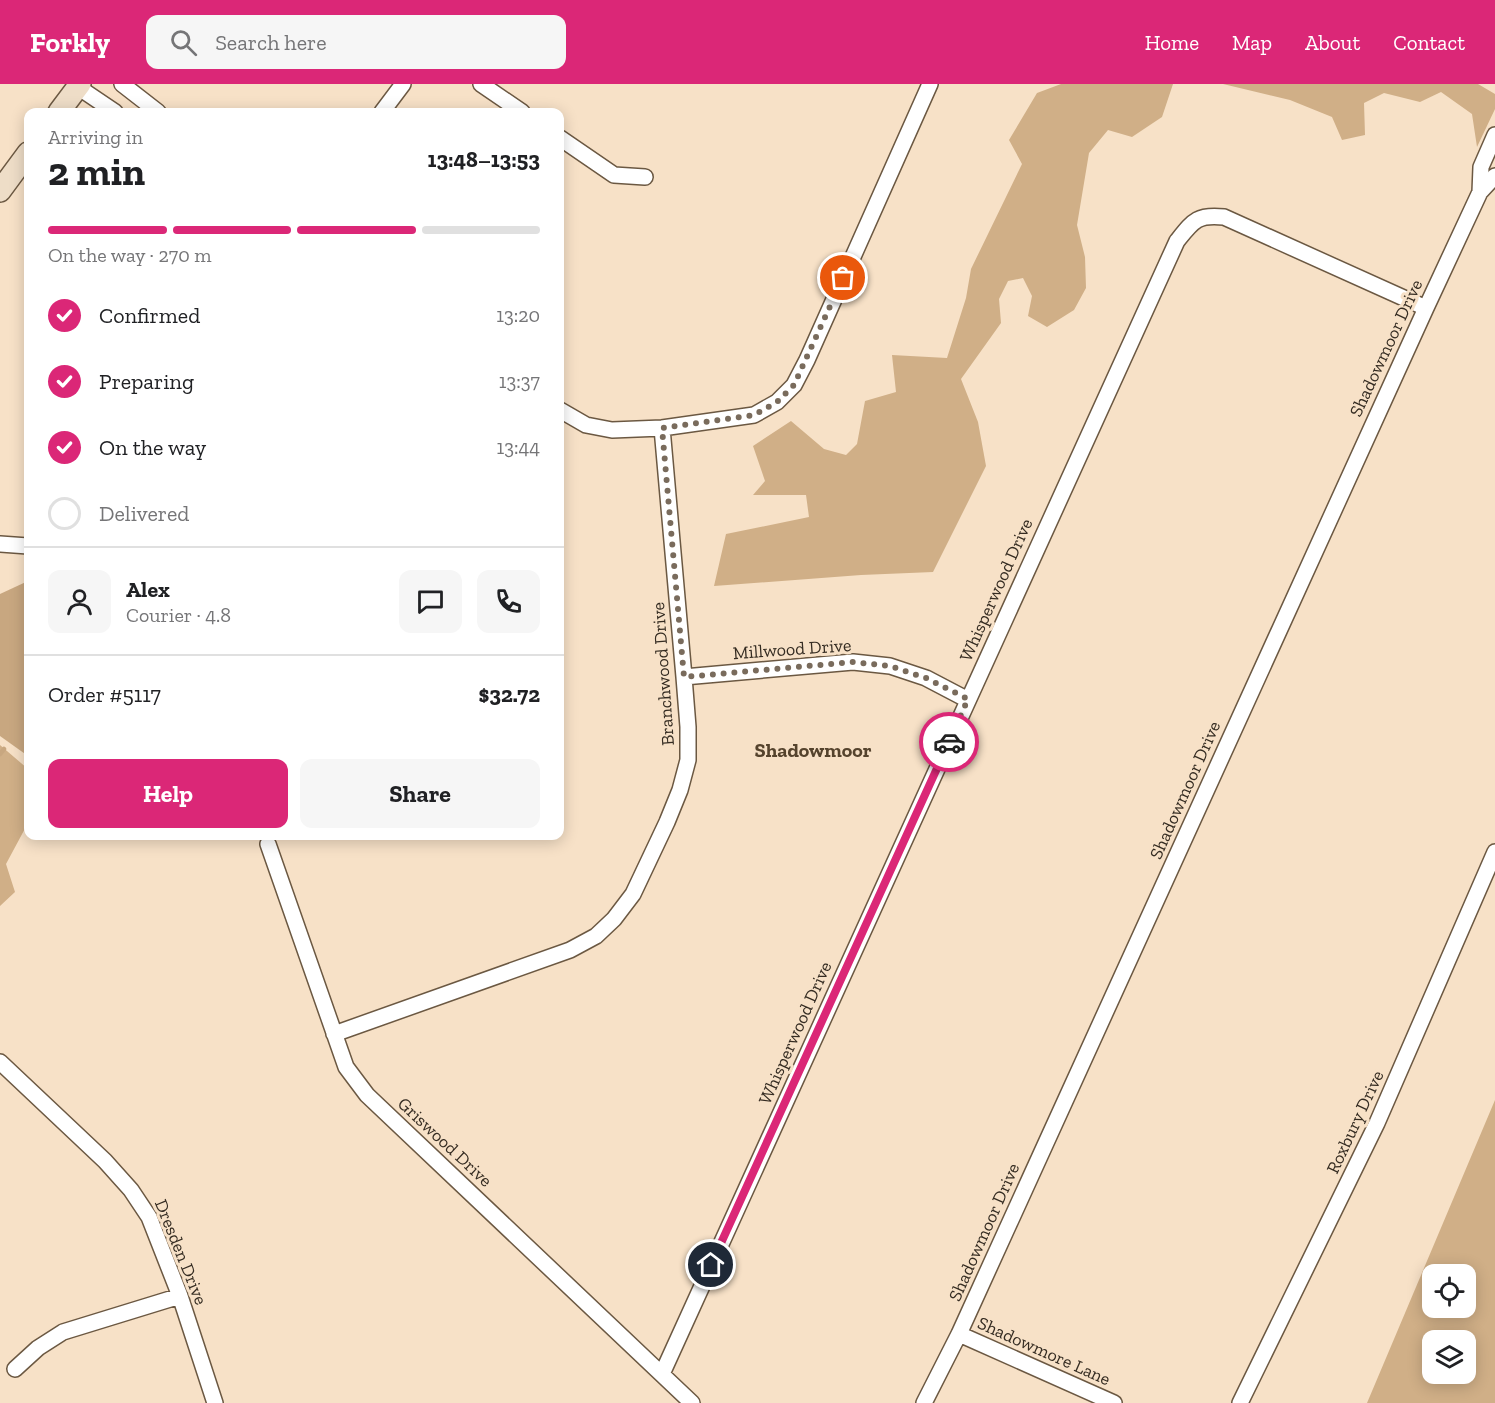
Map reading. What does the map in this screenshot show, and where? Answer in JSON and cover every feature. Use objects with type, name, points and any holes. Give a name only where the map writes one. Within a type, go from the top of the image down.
[{"type":"main road","points":[[62,108],[79,85]]},
{"type":"main road","points":[[0,191],[24,158]]},
{"type":"street","points":[[122,84],[153,108]]},
{"type":"street","points":[[385,108],[403,84]]},
{"type":"street","points":[[481,84],[516,108]]},
{"type":"street","points":[[564,412],[586,425],[612,430],[662,428],[754,415],[777,402],[794,385],[930,84]]},
{"type":"street","points":[[79,85],[110,108]]},
{"type":"street","name":"Shadowmoor Drive","points":[[1480,192],[1481,167],[1495,135]]},
{"type":"street","points":[[564,141],[614,175],[645,177]]},
{"type":"street","name":"Shadowmoor Drive","points":[[924,1403],[959,1334],[1426,308],[1480,192],[1495,176]]},
{"type":"street","name":"Whisperwood Drive","points":[[662,1374],[1177,241],[1191,225],[1206,215],[1224,217],[1426,308]]},
{"type":"street","name":"Branchwood Drive","points":[[334,1034],[570,950],[596,936],[614,919],[633,894],[680,790],[688,760],[688,727],[662,428]]},
{"type":"street","points":[[0,544],[24,546]]},
{"type":"street","name":"Millwood Drive","points":[[684,677],[853,662],[890,666],[926,678],[968,699]]},
{"type":"street","name":"Griswood Drive","points":[[268,844],[346,1067],[367,1095],[692,1403]]},
{"type":"street","name":"Roxbury Drive","points":[[1240,1403],[1377,1123],[1495,852]]},
{"type":"street","name":"Dresden Drive","points":[[0,1062],[105,1161],[131,1190],[149,1217],[180,1296],[215,1403]]},
{"type":"street","points":[[15,1368],[38,1348],[63,1332],[180,1296]]},
{"type":"street","name":"Shadowmore Lane","points":[[959,1334],[1114,1403]]},
{"type":"shaded area","points":[[1061,84],[1173,84],[1162,117],[1132,137],[1108,130],[1089,153],[1077,225],[1085,257],[1086,288],[1074,310],[1047,327],[1028,316],[1032,296],[1023,278],[1008,281],[999,299],[1001,323],[961,379],[978,422],[986,466],[933,572],[714,586],[726,534],[809,517],[806,495],[753,495],[765,481],[753,446],[791,421],[824,449],[846,455],[857,444],[865,401],[896,392],[892,355],[947,358],[966,298],[971,269],[1022,164],[1009,140],[1037,93]]},
{"type":"shaded area","points":[[1223,84],[1478,84],[1495,94],[1495,109],[1477,147],[1472,114],[1441,92],[1420,102],[1384,93],[1364,103],[1365,135],[1342,140],[1332,117],[1290,100]]},
{"type":"shaded area","points":[[24,583],[24,753],[0,736],[0,594]]},
{"type":"shaded area","points":[[0,745],[24,766],[24,830],[6,864],[15,892],[0,906]]},
{"type":"shaded area","points":[[1495,1100],[1495,1403],[1367,1403],[1422,1273],[1422,1318],[1476,1318],[1476,1264],[1426,1264]]},
{"type":"waterway","points":[[0,754],[4,749]]},
{"type":"way so far","points":[[843,278],[794,385],[777,402],[754,415],[662,428],[684,677],[853,662],[890,666],[926,678],[968,699],[949,742]]},
{"type":"district","name":"Shadowmoor","points":[[813,750]]},
{"type":"route","points":[[711,1265],[949,742]]}]
